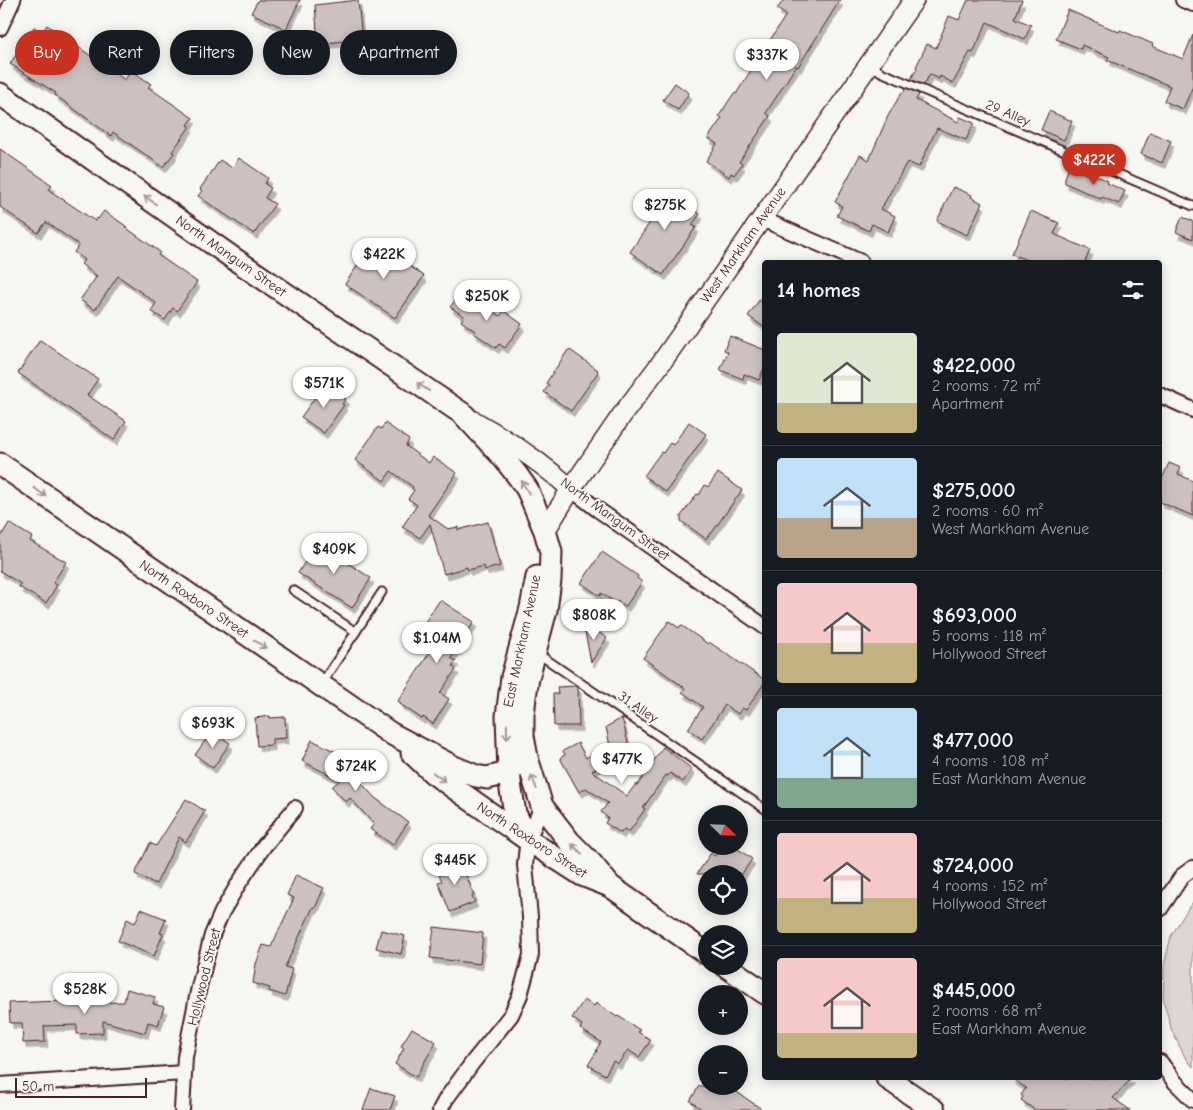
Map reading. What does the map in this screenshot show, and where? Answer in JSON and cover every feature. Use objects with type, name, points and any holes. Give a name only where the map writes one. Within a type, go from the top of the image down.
[{"type":"main road","name":"North Mangum Street","points":[[0,94],[233,258],[464,414],[502,456],[527,489],[545,531]]},
{"type":"main road","name":"North Roxboro Street","points":[[0,464],[390,733],[454,767],[470,774],[487,778],[508,772],[527,758]]},
{"type":"main road","name":"East Markham Avenue","points":[[545,531],[538,550],[537,579],[531,608],[528,678],[523,716],[523,736],[527,758],[542,806],[569,841],[610,886]]},
{"type":"main road","name":"East Markham Avenue","points":[[528,649],[512,677],[507,716],[508,772],[515,813],[528,840]]},
{"type":"main road","name":"North Roxboro Street","points":[[390,733],[432,773],[528,840],[582,875],[610,886],[698,947]]},
{"type":"main road","points":[[739,975],[762,991]]},
{"type":"main road","points":[[890,1080],[934,1110]]},
{"type":"street","points":[[0,28],[13,0]]},
{"type":"street","name":"West Markham Avenue","points":[[571,489],[914,0]]},
{"type":"street","points":[[1184,0],[1193,4]]},
{"type":"street","points":[[762,219],[856,260]]},
{"type":"street","points":[[1162,396],[1193,410]]},
{"type":"street","name":"North Mangum Street","points":[[464,414],[555,475],[597,509],[762,625]]},
{"type":"street","name":"East Markham Avenue","points":[[545,531],[571,489]]},
{"type":"street","points":[[440,1110],[473,1062],[511,1015],[520,995],[531,955],[530,917],[525,865],[528,840],[542,806]]},
{"type":"street","name":"Hollywood Street","points":[[182,1110],[186,1057],[199,987],[212,935],[222,912],[239,883],[264,846],[295,808]]},
{"type":"street","points":[[1162,903],[1182,876],[1193,868]]},
{"type":"street","points":[[1162,1068],[1193,1100]]},
{"type":"street","points":[[0,1085],[184,1073]]},
{"type":"lane","name":"29 Alley","points":[[869,64],[881,72],[1193,206]]},
{"type":"lane","points":[[293,590],[356,632]]},
{"type":"lane","points":[[320,685],[382,592]]},
{"type":"lane","name":"31 Alley","points":[[528,649],[762,806]]},
{"type":"shaded area","points":[[1193,902],[1193,1067],[1185,1057],[1172,1031],[1163,999],[1164,966],[1171,936]]},
{"type":"building","points":[[258,0],[300,0],[286,29],[251,13]]},
{"type":"building","points":[[358,0],[361,30],[340,30],[340,42],[330,43],[330,30],[317,30],[315,5]]},
{"type":"building","points":[[784,0],[840,0],[798,67],[796,66],[766,113],[770,116],[739,162],[742,164],[734,175],[731,173],[729,177],[706,161],[717,144],[708,138],[722,118],[719,116],[734,93],[736,94],[786,15],[777,9]]},
{"type":"building","points":[[968,0],[1022,0],[1015,18],[1031,25],[1025,39],[987,22],[973,53],[970,52],[953,83],[940,76],[939,79],[930,74],[924,85],[911,79],[927,44],[936,48],[949,16],[959,20]]},
{"type":"building","points":[[1068,10],[1153,44],[1152,46],[1183,59],[1193,35],[1193,86],[1183,109],[1164,101],[1170,86],[1107,60],[1109,57],[1082,45],[1081,49],[1056,39]]},
{"type":"building","points":[[47,25],[54,30],[43,30]]},
{"type":"building","points":[[79,48],[89,55],[89,75],[118,75],[125,80],[128,75],[138,75],[151,84],[148,87],[193,118],[188,125],[190,126],[172,152],[174,153],[163,167],[113,132],[111,136],[55,95],[56,93],[27,75],[79,75]]},
{"type":"building","points":[[15,56],[15,67],[10,64]]},
{"type":"building","points":[[675,83],[689,93],[678,110],[663,100]]},
{"type":"building","points":[[906,88],[919,94],[916,100],[958,122],[960,117],[974,123],[966,140],[937,128],[919,167],[907,162],[881,209],[895,216],[888,232],[872,224],[869,231],[837,216],[842,206],[835,202],[860,155],[869,160],[888,116]]},
{"type":"building","points":[[1049,111],[1072,121],[1064,140],[1041,130]]},
{"type":"building","points":[[1150,132],[1171,141],[1162,163],[1141,154]]},
{"type":"building","points":[[0,149],[52,185],[49,190],[95,221],[104,211],[160,252],[158,255],[197,282],[177,311],[173,308],[165,320],[151,311],[156,303],[118,276],[95,310],[80,300],[97,276],[81,264],[84,260],[74,252],[79,245],[46,222],[38,233],[0,207]]},
{"type":"building","points":[[239,158],[268,178],[265,184],[271,188],[265,198],[275,204],[254,234],[198,196],[202,191],[200,189],[220,160],[232,168]]},
{"type":"building","points":[[1069,167],[1094,177],[1095,175],[1125,191],[1119,204],[1102,197],[1101,199],[1065,183]]},
{"type":"building","points":[[953,187],[972,195],[971,197],[982,203],[967,235],[937,221]]},
{"type":"building","points":[[651,190],[662,198],[667,191],[700,214],[692,225],[696,227],[663,275],[630,252],[653,218],[650,216],[652,212],[641,204]]},
{"type":"building","points":[[1031,211],[1059,223],[1054,234],[1090,250],[1086,260],[1027,260],[1012,254]]},
{"type":"building","points":[[1182,217],[1193,221],[1193,239],[1176,232]]},
{"type":"building","points":[[374,241],[424,276],[395,318],[345,284]]},
{"type":"building","points":[[460,294],[473,303],[476,300],[500,316],[504,311],[522,324],[505,348],[499,344],[496,348],[474,333],[475,331],[461,321],[464,316],[450,307]]},
{"type":"building","points":[[762,296],[762,326],[748,316]]},
{"type":"building","points":[[730,336],[762,349],[762,373],[759,380],[744,374],[743,379],[720,370],[728,352],[724,350]]},
{"type":"building","points":[[40,340],[98,379],[87,395],[126,421],[114,440],[18,373]]},
{"type":"building","points":[[568,350],[598,370],[571,411],[544,392],[549,385],[546,383]]},
{"type":"building","points":[[327,386],[346,399],[342,404],[344,405],[324,433],[301,417],[321,389],[324,391]]},
{"type":"building","points":[[689,422],[706,434],[666,492],[644,476],[661,452],[663,453],[670,443],[673,445]]},
{"type":"building","points":[[385,423],[409,440],[406,446],[429,463],[433,457],[457,473],[428,515],[448,529],[458,527],[458,530],[488,522],[500,566],[485,570],[484,566],[468,570],[467,567],[444,574],[430,524],[420,538],[402,527],[417,505],[408,499],[414,490],[413,487],[391,471],[384,481],[355,460],[378,427],[381,429]]},
{"type":"building","points":[[1169,463],[1181,468],[1178,474],[1193,481],[1193,516],[1162,503],[1162,479]]},
{"type":"building","points":[[718,473],[742,490],[706,539],[681,521],[681,516],[697,494],[699,495],[705,485],[708,487]]},
{"type":"building","points":[[9,523],[32,537],[30,541],[66,562],[53,583],[57,585],[46,603],[19,587],[21,584],[0,571],[0,538]]},
{"type":"building","points":[[317,543],[371,578],[352,608],[298,573]]},
{"type":"building","points":[[602,552],[638,576],[637,578],[642,582],[626,606],[618,601],[616,603],[601,593],[600,596],[581,583]]},
{"type":"building","points":[[440,600],[474,622],[451,658],[456,661],[452,666],[456,669],[440,693],[449,699],[433,724],[423,717],[422,719],[398,701],[439,638],[428,631],[431,626],[425,622]]},
{"type":"building","points":[[669,621],[679,628],[681,625],[708,644],[709,642],[762,678],[762,686],[746,710],[742,708],[738,714],[725,705],[702,739],[688,729],[703,707],[682,692],[685,688],[643,658]]},
{"type":"building","points":[[583,622],[607,638],[591,662]]},
{"type":"building","points":[[557,687],[578,687],[579,726],[554,726],[553,694],[558,694]]},
{"type":"building","points":[[270,716],[270,718],[285,717],[286,738],[272,739],[272,745],[257,746],[255,718]]},
{"type":"building","points":[[622,718],[629,747],[611,751],[606,727]]},
{"type":"building","points":[[212,731],[230,743],[213,768],[195,755]]},
{"type":"building","points":[[312,740],[338,753],[337,756],[375,798],[408,822],[393,845],[370,829],[374,824],[350,798],[346,802],[332,787],[340,780],[302,761]]},
{"type":"building","points":[[578,743],[586,758],[592,754],[599,766],[592,771],[627,796],[636,784],[637,786],[663,747],[692,769],[683,782],[670,773],[668,776],[666,775],[629,832],[624,829],[621,833],[605,823],[608,818],[601,812],[608,803],[586,788],[579,792],[560,758],[565,755],[563,751]]},
{"type":"building","points":[[186,799],[205,811],[186,842],[179,837],[156,884],[135,874],[150,843],[156,846]]},
{"type":"building","points":[[710,855],[746,855],[752,859],[748,865],[703,865]]},
{"type":"building","points":[[457,858],[460,866],[462,865],[475,902],[450,912],[438,882],[442,881],[439,875],[442,874],[439,866]]},
{"type":"building","points":[[296,875],[324,888],[285,967],[292,969],[285,996],[269,991],[270,988],[253,983],[256,964],[263,945],[271,947],[294,898],[287,895]]},
{"type":"building","points":[[141,909],[166,919],[160,933],[163,934],[154,956],[118,941],[127,919],[135,923]]},
{"type":"building","points":[[434,927],[483,933],[480,964],[430,958]]},
{"type":"building","points":[[381,930],[405,936],[401,954],[376,948]]},
{"type":"building","points":[[127,989],[155,997],[153,1004],[164,1007],[158,1025],[148,1022],[145,1033],[103,1021],[103,1033],[77,1034],[77,1025],[44,1026],[45,1042],[23,1043],[22,1023],[10,1023],[9,1003],[88,1000],[88,1003],[124,1002]]},
{"type":"building","points":[[584,1000],[594,1006],[596,1003],[618,1016],[640,1030],[638,1032],[651,1040],[639,1057],[628,1050],[618,1064],[613,1061],[605,1075],[588,1065],[601,1042],[580,1029],[582,1025],[572,1018]]},
{"type":"building","points":[[412,1028],[436,1042],[416,1077],[395,1064],[404,1048],[401,1046]]},
{"type":"building","points":[[1014,1080],[1130,1080],[1113,1098],[1130,1110],[1035,1110],[1021,1100],[1023,1097],[1021,1095],[1026,1088]]},
{"type":"building","points":[[371,1088],[395,1096],[390,1110],[363,1110]]},
{"type":"building","points":[[698,1088],[698,1095],[741,1095],[763,1110],[703,1110],[690,1101]]}]
